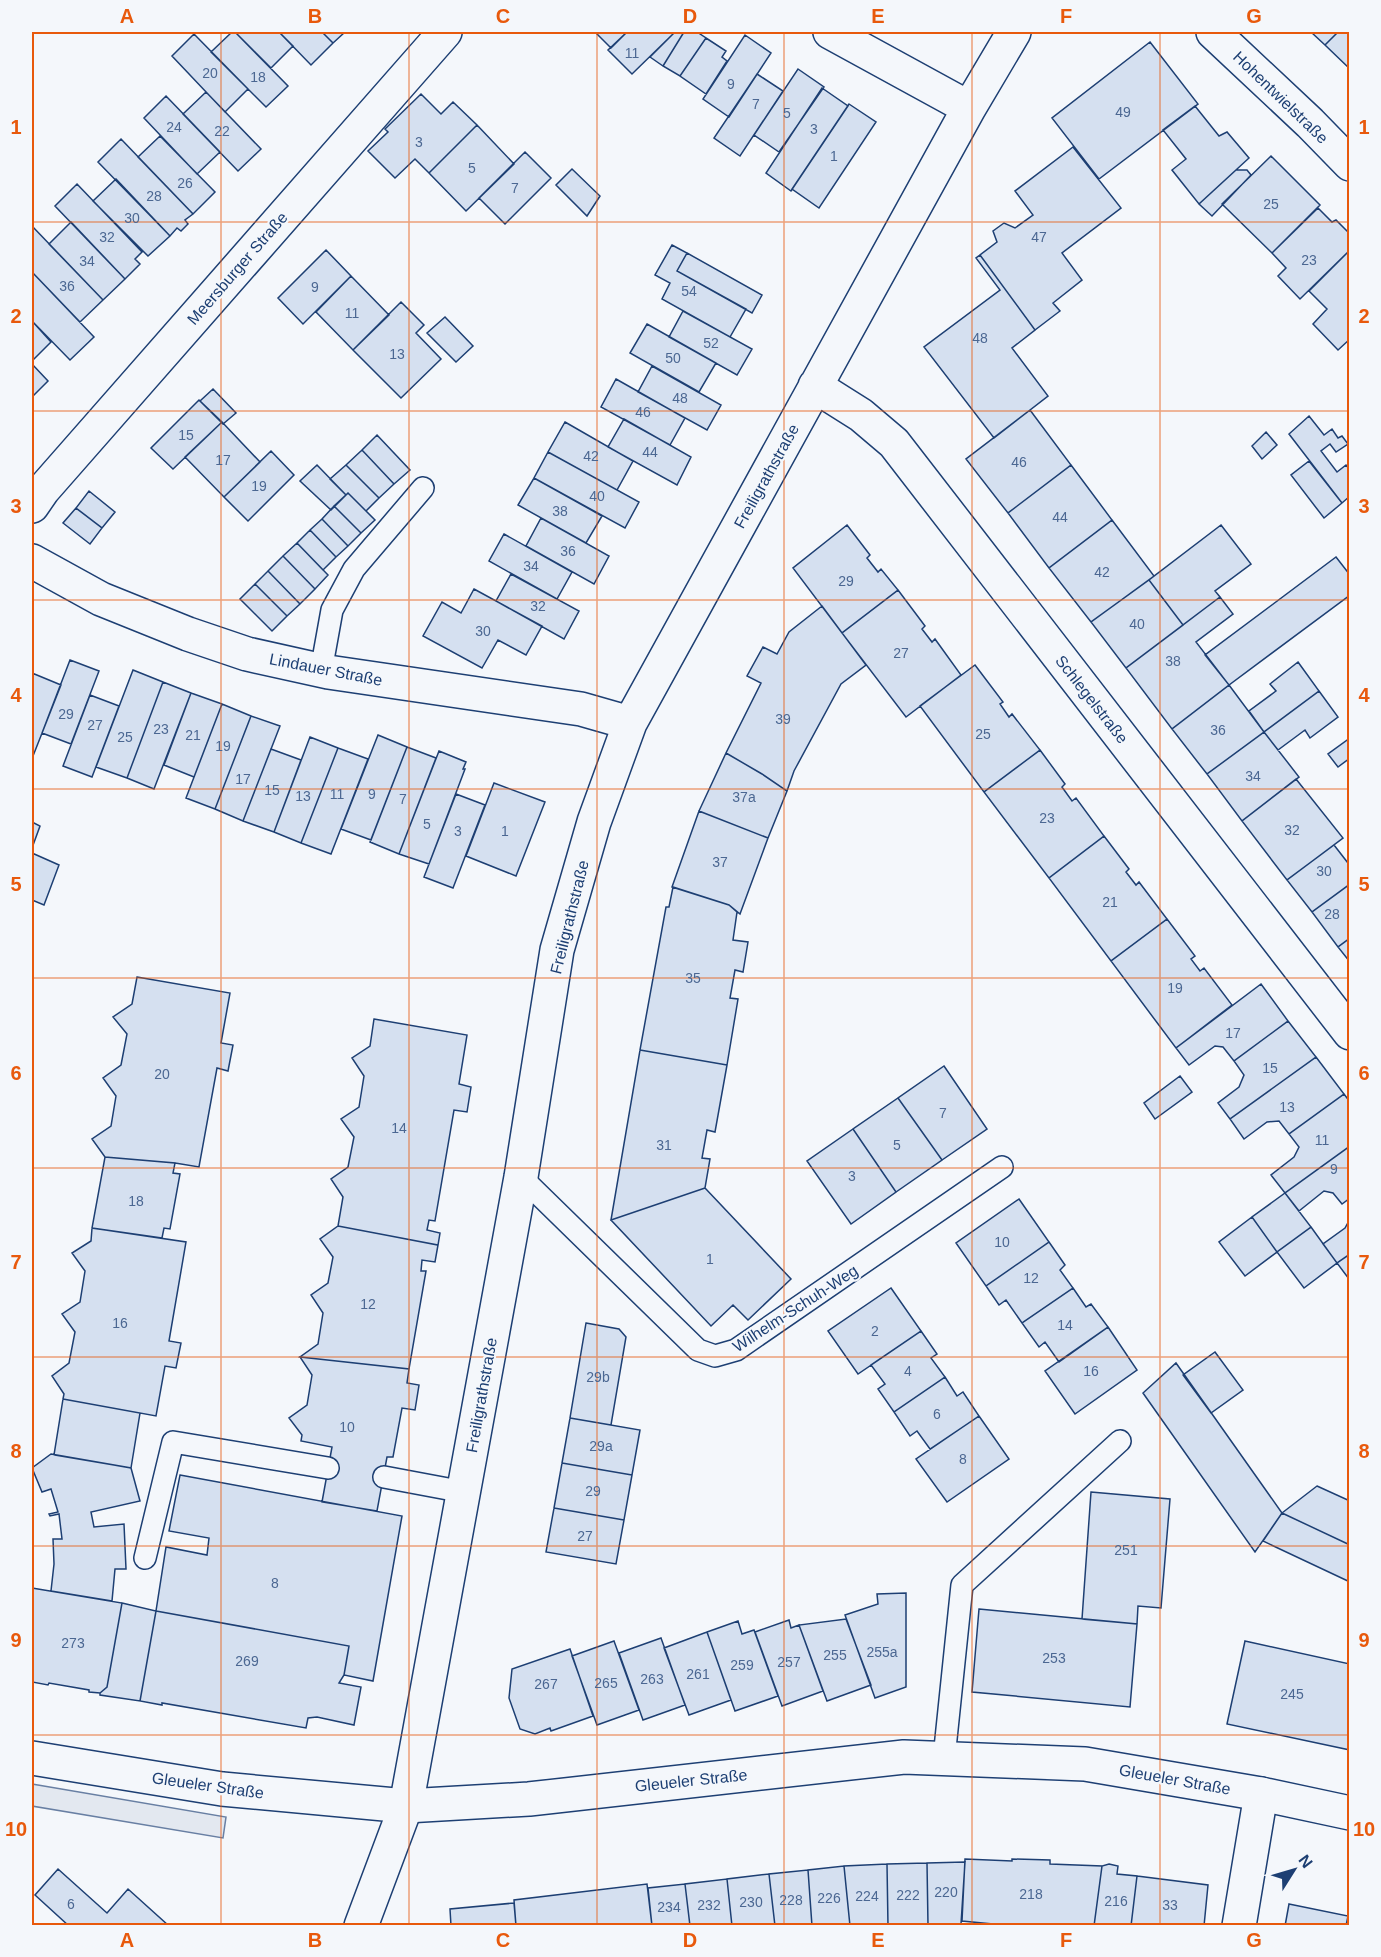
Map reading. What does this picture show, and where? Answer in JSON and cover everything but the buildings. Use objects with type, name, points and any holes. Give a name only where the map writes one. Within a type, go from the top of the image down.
[{"type":"street","name":"Meersburger Straße","points":[[32,506],[445,32]]},
{"type":"street","points":[[830,32],[969,108]]},
{"type":"street","name":"Freiligrathstraße","points":[[361,1926],[406,1806],[521,1177],[557,950],[594,822],[630,723],[969,108],[1014,32]]},
{"type":"street","name":"Hohentwielstraße","points":[[1212,32],[1310,123],[1350,164]]},
{"type":"street","name":"Schlegelstraße","points":[[815,386],[861,415],[894,443],[1350,1033]]},
{"type":"street","name":"Lindauer Straße","points":[[33,566],[101,599],[247,654],[321,671],[581,709],[630,723]]},
{"type":"street","name":"Gleueler Straße","points":[[32,1758],[222,1789],[406,1806],[530,1799],[904,1757],[944,1758],[1085,1764],[1261,1794],[1350,1813]]},
{"type":"street","points":[[1239,1926],[1261,1794]]},
{"type":"lane","points":[[321,671],[332,610],[354,569],[423,488]]},
{"type":"lane","name":"Wilhelm-Schuh-Weg","points":[[521,1177],[698,1350],[715,1356],[736,1350],[1002,1167]]},
{"type":"lane","points":[[944,1758],[962,1585],[1120,1441]]},
{"type":"lane","points":[[145,1558],[173,1442],[328,1468]]},
{"type":"lane","points":[[384,1478],[464,1491]]},
{"type":"shaded area","points":[[32,1784],[226,1817],[223,1838],[32,1806]]}]
